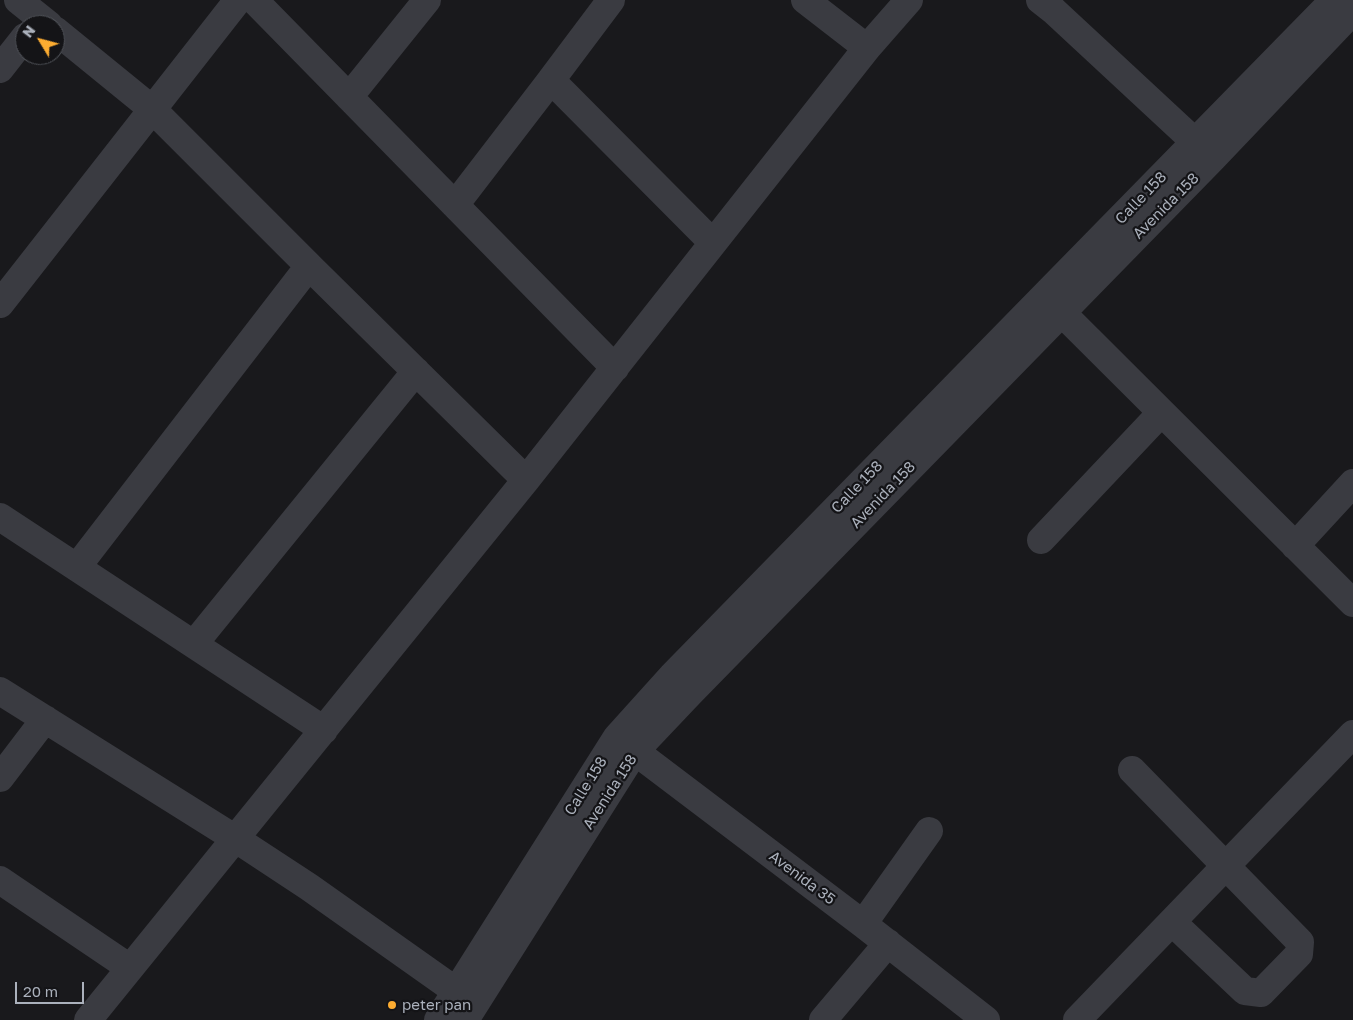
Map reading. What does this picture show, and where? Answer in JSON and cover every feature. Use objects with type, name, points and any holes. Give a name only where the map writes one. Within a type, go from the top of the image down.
[{"type":"street","points":[[18,0],[31,15]]},
{"type":"street","points":[[0,304],[238,0]]},
{"type":"street","points":[[254,0],[615,368]]},
{"type":"street","points":[[349,97],[427,0]]},
{"type":"street","points":[[455,205],[612,0]]},
{"type":"street","points":[[805,0],[867,48]]},
{"type":"street","points":[[88,1020],[526,480],[867,48],[909,0]]},
{"type":"street","points":[[1040,0],[1204,150],[1334,0]]},
{"type":"street","name":"Avenida 158","points":[[466,1020],[626,744],[1052,304],[1204,150],[1353,11]]},
{"type":"street","points":[[65,45],[152,109],[526,480]]},
{"type":"street","points":[[0,69],[15,54]]},
{"type":"street","points":[[551,80],[713,243]]},
{"type":"street","points":[[77,567],[309,266]]},
{"type":"street","points":[[1052,304],[1353,604]]},
{"type":"street","points":[[194,644],[416,371]]},
{"type":"street","points":[[1041,540],[1161,413]]},
{"type":"street","points":[[1295,546],[1353,483]]},
{"type":"street","points":[[0,516],[324,730]]},
{"type":"street","points":[[0,691],[309,887],[456,991],[486,988]]},
{"type":"street","points":[[0,778],[46,719]]},
{"type":"street","points":[[1078,1020],[1353,734]]},
{"type":"street","name":"Avenida 35","points":[[626,744],[986,1020]]},
{"type":"street","name":"Calle 158","points":[[438,1020],[626,744]]},
{"type":"street","points":[[1132,770],[1300,942],[1299,954],[1260,993],[1245,991],[1172,922]]},
{"type":"street","points":[[863,924],[929,831]]},
{"type":"street","points":[[0,880],[130,968]]},
{"type":"street","points":[[823,1020],[888,943]]},
{"type":"place","name":"peter pan","points":[[392,1005]]}]
